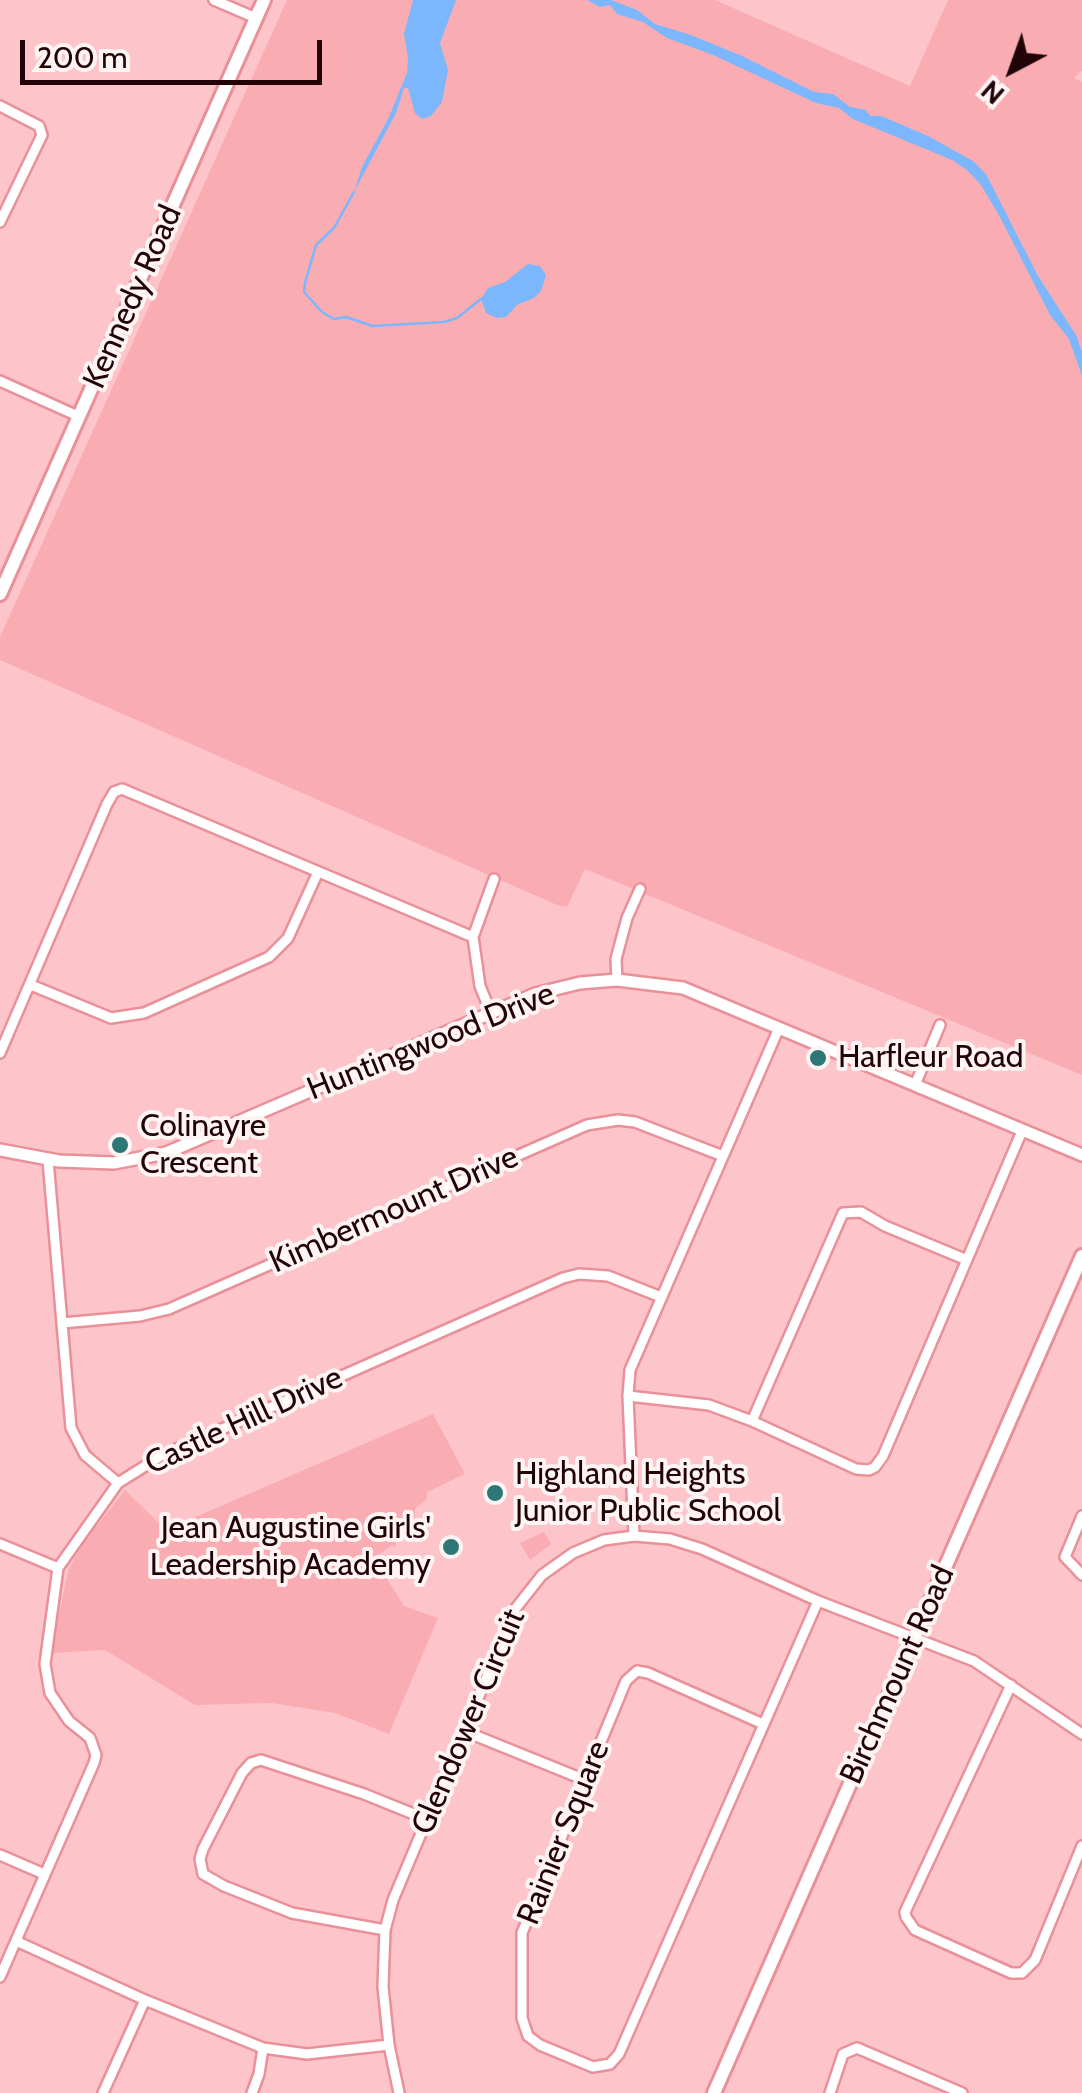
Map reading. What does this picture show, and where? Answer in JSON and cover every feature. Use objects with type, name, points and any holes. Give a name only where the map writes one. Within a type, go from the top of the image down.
[{"type":"main road","name":"Kennedy Road","points":[[0,594],[264,0]]},
{"type":"main road","name":"Birchmount Road","points":[[714,2093],[1082,1256]]},
{"type":"street","points":[[214,0],[256,18]]},
{"type":"street","points":[[0,106],[42,130],[0,222]]},
{"type":"street","points":[[0,381],[80,417]]},
{"type":"street","points":[[0,1053],[114,792],[134,792],[473,937]]},
{"type":"street","points":[[30,986],[111,1018],[144,1013],[269,957],[288,938],[318,872]]},
{"type":"street","points":[[491,1013],[480,986],[473,937],[494,879]]},
{"type":"street","points":[[617,980],[616,959],[626,918],[640,889]]},
{"type":"street","name":"Huntingwood Drive","points":[[0,1150],[48,1160],[114,1162],[166,1153],[550,990],[580,982],[617,980],[684,988],[1082,1155]]},
{"type":"street","points":[[915,1086],[940,1024]]},
{"type":"street","points":[[634,1536],[628,1396],[634,1358],[779,1028]]},
{"type":"street","name":"Kimbermount Drive","points":[[62,1323],[140,1316],[169,1309],[587,1124],[636,1122],[722,1156]]},
{"type":"street","points":[[628,1396],[709,1405],[752,1420],[856,1469],[869,1470],[878,1464],[1022,1130]]},
{"type":"street","points":[[48,1160],[71,1428],[84,1455],[118,1484]]},
{"type":"street","points":[[752,1420],[843,1214],[861,1212],[967,1260]]},
{"type":"street","name":"Castle Hill Drive","points":[[0,1977],[96,1754],[90,1738],[58,1707],[46,1678],[45,1664],[58,1568],[118,1484],[161,1456],[562,1278],[579,1274],[608,1276],[661,1297]]},
{"type":"street","points":[[1082,1516],[1065,1557],[1082,1574]]},
{"type":"street","name":"Glendower Circuit","points":[[399,2093],[383,1987],[385,1930],[393,1900],[504,1632],[531,1586],[553,1565],[583,1548],[634,1536],[670,1539],[702,1549],[818,1601],[974,1661],[1082,1734]]},
{"type":"street","points":[[0,1544],[58,1568]]},
{"type":"street","name":"Rainier Square","points":[[763,1724],[648,1673],[637,1671],[626,1681],[522,1933],[522,2018],[528,2036],[540,2045],[592,2067],[610,2064],[622,2048],[818,1601]]},
{"type":"street","points":[[1011,1685],[906,1917],[915,1930],[1011,1974],[1022,1974],[1035,1960],[1082,1846]]},
{"type":"street","points":[[464,1730],[585,1780]]},
{"type":"street","points":[[385,1930],[292,1913],[224,1886],[203,1874],[203,1849],[242,1773],[251,1762],[261,1760],[426,1819]]},
{"type":"street","points":[[0,1855],[44,1874]]},
{"type":"street","points":[[16,1940],[145,2000],[263,2048],[307,2054],[390,2045]]},
{"type":"street","points":[[103,2093],[145,2000]]},
{"type":"street","points":[[252,2093],[263,2048]]},
{"type":"street","points":[[830,2093],[843,2054],[857,2048],[962,2093]]},
{"type":"shaded area","points":[[287,0],[715,0],[910,86],[948,0],[1082,0],[1082,71],[1074,78],[1082,82],[1082,1075],[585,869],[567,907],[557,905],[0,660],[0,637]]},
{"type":"shaded area","points":[[433,1414],[465,1474],[427,1492],[427,1499],[415,1509],[414,1530],[396,1542],[395,1548],[392,1545],[374,1558],[404,1606],[438,1618],[389,1734],[335,1713],[271,1703],[195,1705],[105,1650],[51,1653],[68,1571],[81,1546],[125,1490],[169,1533],[184,1522]]},
{"type":"shaded area","points":[[544,1532],[551,1544],[530,1560],[520,1543]]},
{"type":"water","points":[[413,0],[456,0],[440,43],[448,70],[442,102],[431,116],[422,119],[415,113],[408,88],[404,88],[396,113],[354,192],[407,73],[404,34]]},
{"type":"water","points":[[587,0],[611,0],[637,10],[655,24],[742,56],[814,92],[833,94],[850,107],[928,136],[973,161],[986,174],[1038,276],[1076,335],[1082,352],[1082,376],[1069,339],[1050,315],[981,185],[967,170],[952,160],[853,119],[839,108],[816,103],[667,38],[643,22],[617,14],[610,5],[600,7]]},
{"type":"water","points":[[528,264],[540,266],[546,275],[541,291],[517,305],[506,317],[486,313],[481,299],[488,288],[505,282]]},
{"type":"waterway","points":[[354,192],[334,228],[316,245],[305,283],[304,292],[322,312],[334,319],[346,317],[373,326],[444,322],[457,318],[481,299]]},
{"type":"place","name":"Harfleur Road","points":[[818,1058]]},
{"type":"place","name":"Colinayre Crescent","points":[[120,1145]]},
{"type":"place","name":"Highland Heights Junior Public School","points":[[495,1493]]},
{"type":"place","name":"Jean Augustine Girls' Leadership Academy","points":[[451,1547]]}]
